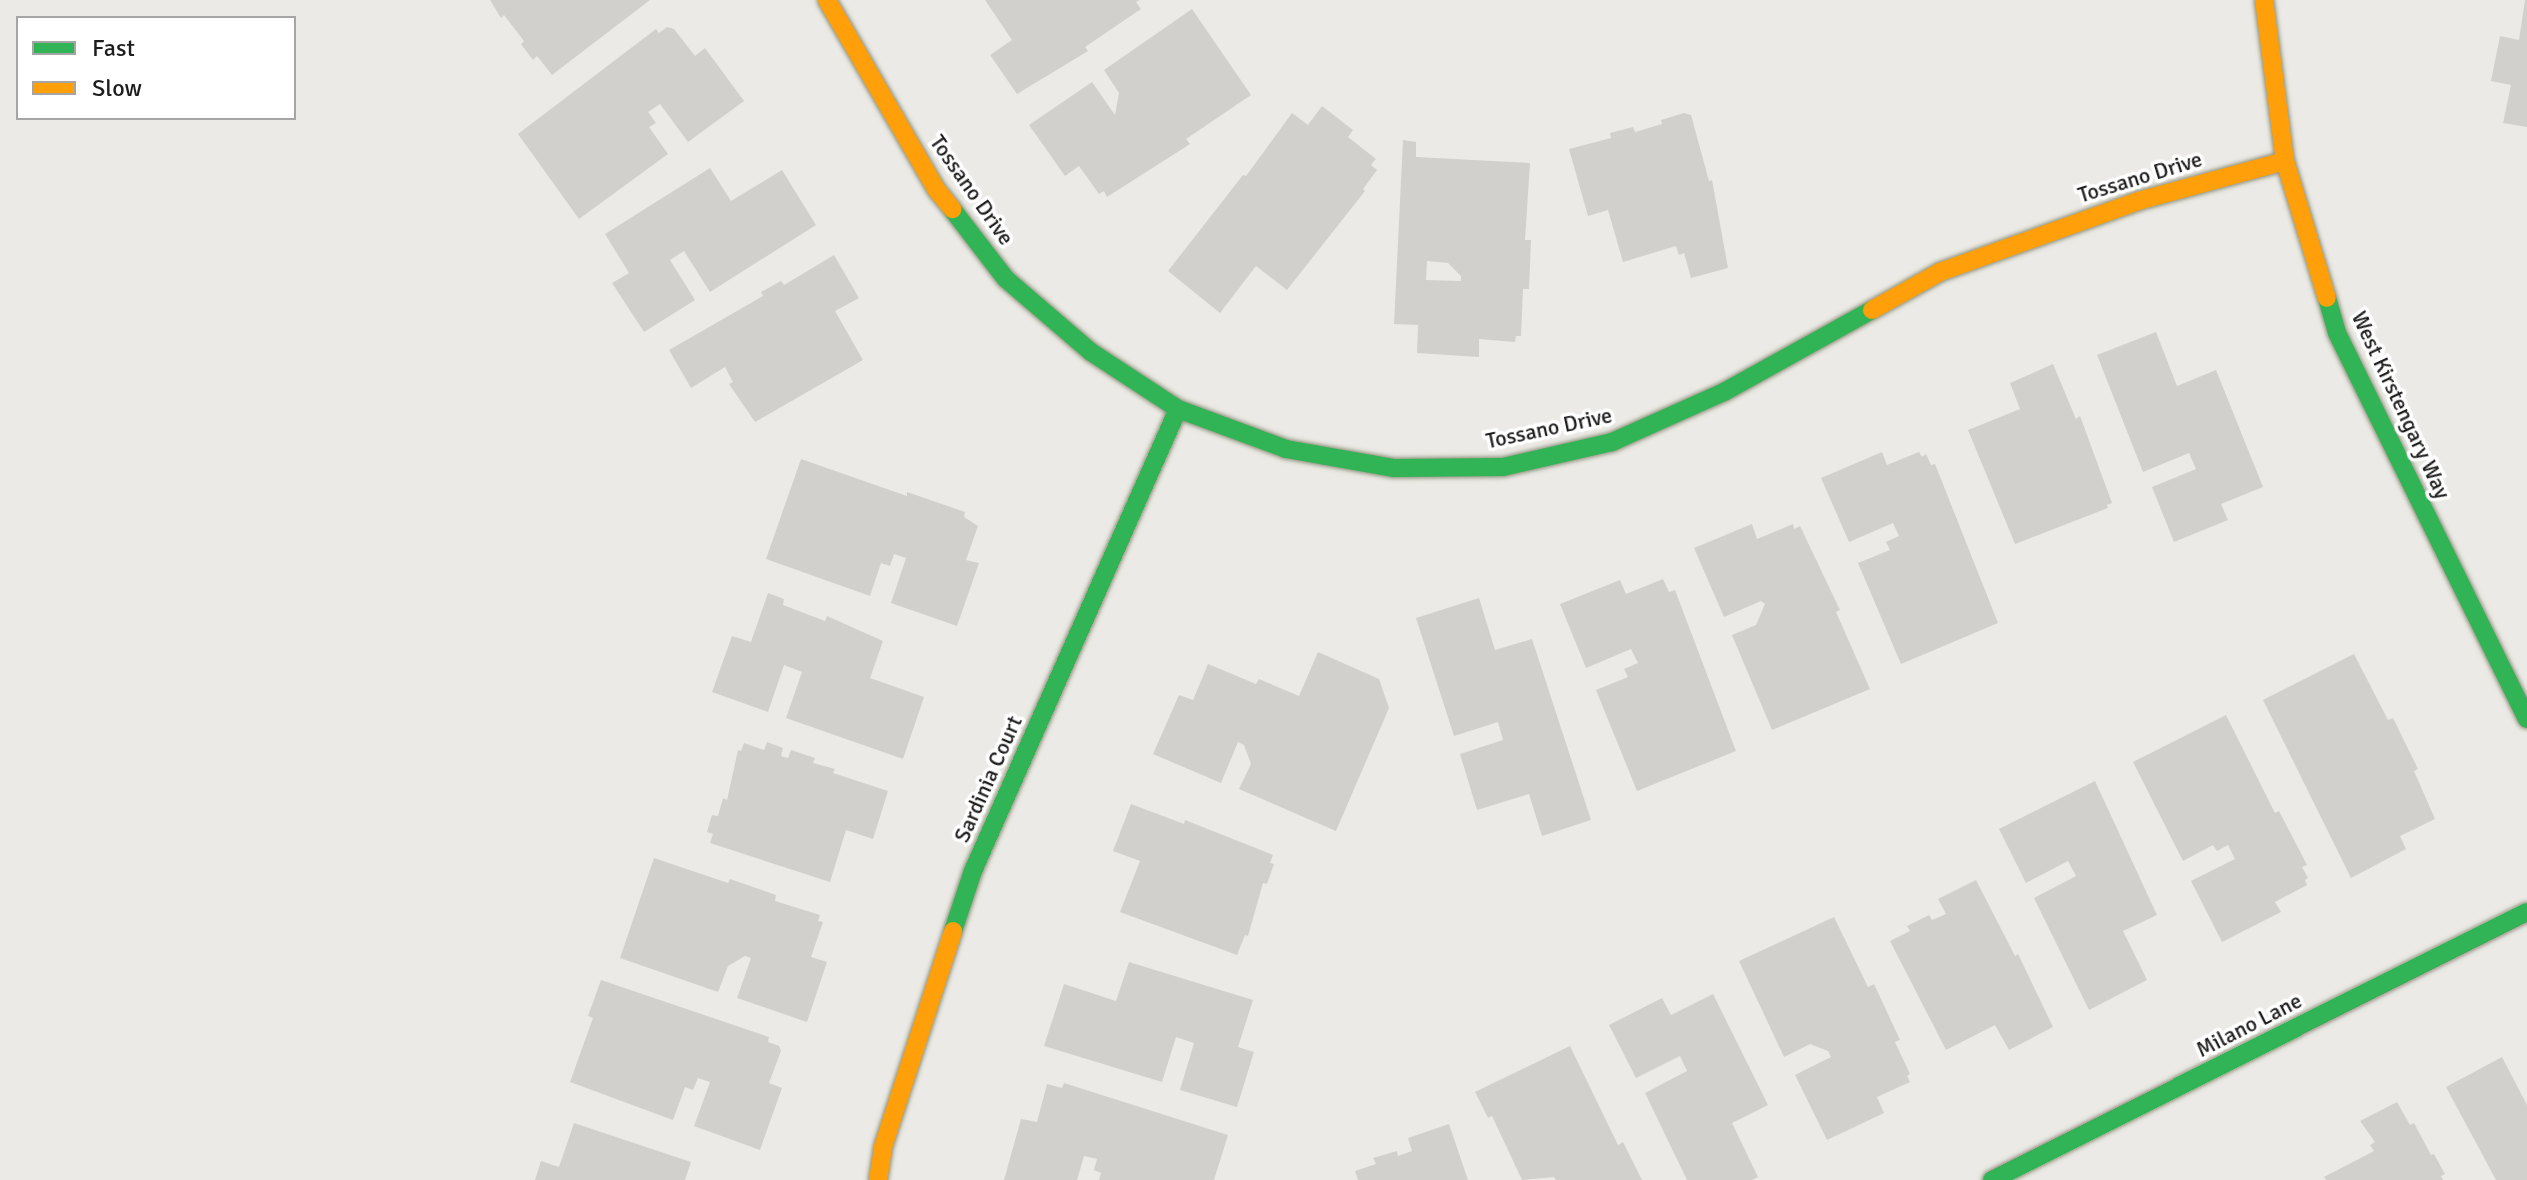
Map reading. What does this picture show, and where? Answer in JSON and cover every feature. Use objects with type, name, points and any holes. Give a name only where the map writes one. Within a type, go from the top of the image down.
[{"type":"street","name":"Tossano Drive","points":[[827,0],[936,189],[1006,279],[1091,352],[1178,409],[1302,452],[1394,468],[1503,467],[1612,442],[1724,392],[1940,272],[2138,201],[2285,161]]},
{"type":"street","name":"West Kirstengary Way","points":[[2264,0],[2285,161],[2337,333],[2527,719]]},
{"type":"street","name":"Sardinia Court","points":[[878,1180],[883,1147],[973,871],[1178,409]]},
{"type":"street","name":"Milano Lane","points":[[1992,1180],[2527,912]]},
{"type":"building","points":[[490,0],[650,0],[552,75],[537,56],[533,60],[521,44],[524,41],[504,15],[501,18]]},
{"type":"building","points":[[985,0],[1140,0],[1136,2],[1141,9],[1085,47],[1088,51],[1017,94],[990,55],[1012,40]]},
{"type":"building","points":[[2525,0],[2527,127],[2503,123],[2511,85],[2491,81],[2500,36],[2519,40]]},
{"type":"building","points":[[1192,9],[1251,95],[1186,139],[1190,144],[1107,197],[1104,191],[1099,194],[1079,166],[1065,176],[1029,125],[1092,82],[1115,115],[1119,93],[1104,70]]},
{"type":"building","points":[[667,27],[674,29],[695,56],[705,48],[744,101],[688,142],[660,104],[648,112],[656,123],[649,127],[668,154],[579,219],[518,134],[656,29],[659,33]]},
{"type":"building","points":[[1322,106],[1353,130],[1348,137],[1376,159],[1371,165],[1377,170],[1363,189],[1365,191],[1287,290],[1256,266],[1220,313],[1168,271],[1243,175],[1246,176],[1292,113],[1308,125]]},
{"type":"building","points":[[1684,113],[1691,115],[1709,181],[1712,180],[1728,268],[1691,278],[1684,253],[1679,255],[1676,246],[1623,262],[1608,210],[1588,216],[1569,149],[1611,138],[1610,133],[1633,127],[1635,132],[1662,124],[1661,120]]},
{"type":"building","points":[[1403,140],[1416,142],[1416,157],[1530,163],[1525,240],[1531,240],[1529,289],[1523,289],[1521,336],[1516,336],[1515,342],[1479,339],[1479,357],[1417,353],[1418,325],[1394,324]],"holes":[[[1427,261],[1448,263],[1461,276],[1461,281],[1426,280]]]},
{"type":"building","points":[[710,168],[731,201],[782,170],[816,225],[710,292],[684,251],[670,260],[695,300],[644,332],[612,283],[629,273],[605,234]]},
{"type":"building","points":[[834,255],[859,298],[835,311],[863,360],[755,422],[729,384],[733,382],[725,367],[691,388],[669,350],[763,296],[761,292],[781,281],[784,285]]},
{"type":"building","points":[[2156,332],[2177,386],[2216,370],[2263,487],[2221,504],[2228,520],[2174,542],[2152,487],[2196,469],[2189,453],[2143,472],[2097,355]]},
{"type":"building","points":[[2053,364],[2076,419],[2080,416],[2112,503],[2107,505],[2108,508],[2015,544],[1968,430],[2020,409],[2010,383]]},
{"type":"building","points":[[1882,452],[1887,465],[1919,452],[1922,457],[1926,454],[1931,465],[1935,464],[1998,623],[1901,664],[1858,563],[1890,550],[1886,542],[1899,536],[1893,523],[1849,542],[1821,478]]},
{"type":"building","points":[[801,459],[907,496],[907,492],[965,512],[964,517],[978,526],[966,560],[979,563],[957,626],[891,603],[906,558],[894,554],[890,566],[881,563],[870,596],[766,559]]},
{"type":"building","points":[[1752,524],[1757,539],[1793,524],[1794,529],[1800,526],[1840,610],[1836,612],[1870,689],[1772,730],[1732,635],[1756,625],[1765,604],[1761,601],[1724,617],[1694,548]]},
{"type":"building","points":[[1663,579],[1669,592],[1675,590],[1736,751],[1637,791],[1596,690],[1628,677],[1624,669],[1638,663],[1631,649],[1586,668],[1560,604],[1620,580],[1626,594]]},
{"type":"building","points":[[768,593],[784,599],[783,605],[825,621],[827,616],[883,641],[870,678],[924,697],[903,759],[786,718],[802,672],[784,665],[768,712],[712,692],[732,636],[751,642]]},
{"type":"building","points":[[1479,598],[1495,650],[1532,639],[1591,820],[1542,836],[1529,794],[1477,810],[1460,754],[1503,740],[1498,722],[1454,736],[1416,618]]},
{"type":"building","points":[[1318,652],[1379,679],[1389,708],[1336,831],[1239,789],[1251,764],[1244,745],[1238,742],[1221,783],[1153,754],[1179,695],[1193,700],[1208,664],[1256,684],[1259,679],[1299,696]]},
{"type":"building","points":[[2354,654],[2388,720],[2393,718],[2418,769],[2414,771],[2435,819],[2400,836],[2406,849],[2351,878],[2263,700]]},
{"type":"building","points":[[2226,715],[2275,813],[2279,811],[2307,865],[2302,867],[2308,878],[2305,880],[2307,885],[2275,902],[2281,912],[2222,942],[2191,881],[2235,859],[2228,845],[2217,851],[2213,845],[2183,861],[2133,762]]},
{"type":"building","points":[[767,742],[783,748],[781,756],[788,758],[791,750],[815,758],[813,763],[835,769],[833,773],[888,791],[873,839],[846,830],[830,882],[710,843],[713,834],[707,832],[712,815],[718,816],[723,798],[727,800],[738,750],[741,751],[744,743],[764,750]]},
{"type":"building","points":[[2095,781],[2157,915],[2123,931],[2147,980],[2089,1010],[2034,898],[2076,876],[2068,861],[2026,883],[1999,829]]},
{"type":"building","points":[[1131,804],[1184,824],[1185,820],[1273,855],[1270,863],[1274,864],[1267,884],[1263,883],[1248,936],[1245,935],[1237,955],[1120,912],[1140,861],[1113,851]]},
{"type":"building","points":[[654,858],[728,883],[730,879],[776,895],[775,901],[820,915],[818,921],[823,922],[811,957],[827,962],[807,1022],[737,998],[751,958],[745,956],[728,966],[718,992],[620,958]]},
{"type":"building","points":[[1976,880],[2015,956],[2018,954],[2053,1027],[2009,1050],[1995,1025],[1946,1050],[1890,941],[1910,931],[1907,926],[1929,915],[1932,920],[1946,914],[1938,899]]},
{"type":"building","points":[[1834,917],[1868,987],[1874,984],[1900,1040],[1895,1042],[1910,1074],[1907,1076],[1910,1082],[1877,1097],[1884,1113],[1827,1140],[1795,1075],[1831,1057],[1828,1051],[1810,1044],[1784,1057],[1739,961]]},
{"type":"building","points":[[1129,962],[1253,1000],[1238,1047],[1254,1052],[1237,1107],[1180,1090],[1194,1043],[1176,1037],[1162,1082],[1044,1046],[1064,984],[1116,1001]]},
{"type":"building","points":[[601,980],[769,1037],[768,1042],[779,1046],[781,1051],[769,1083],[782,1088],[760,1150],[694,1126],[710,1082],[698,1078],[693,1090],[685,1087],[673,1120],[570,1082],[593,1018],[588,1016]]},
{"type":"building","points":[[1713,994],[1768,1105],[1732,1123],[1758,1177],[1752,1180],[1687,1180],[1645,1093],[1687,1071],[1680,1056],[1636,1078],[1609,1025],[1662,998],[1671,1015]]},
{"type":"building","points":[[1570,1046],[1618,1145],[1623,1142],[1642,1180],[1556,1180],[1554,1177],[1522,1180],[1492,1116],[1488,1118],[1475,1092]]},
{"type":"building","points":[[2502,1057],[2527,1105],[2527,1180],[2496,1180],[2446,1087]]},
{"type":"building","points":[[1064,1083],[1228,1135],[1214,1180],[1099,1180],[1101,1173],[1094,1170],[1097,1159],[1084,1156],[1077,1180],[1004,1180],[1021,1119],[1037,1122],[1047,1084],[1062,1088]]},
{"type":"building","points":[[2397,1102],[2410,1125],[2414,1123],[2431,1155],[2434,1154],[2445,1174],[2441,1176],[2443,1180],[2326,1180],[2324,1177],[2374,1151],[2370,1145],[2375,1142],[2360,1121]]},
{"type":"building","points":[[574,1123],[691,1162],[685,1180],[535,1180],[541,1161],[559,1167]]},
{"type":"building","points":[[1449,1124],[1468,1180],[1358,1180],[1355,1171],[1376,1164],[1373,1158],[1397,1151],[1398,1156],[1412,1151],[1408,1138]]},
{"type":"traffic: fast","points":[[952,209],[1006,279],[1091,352],[1178,409],[1286,449],[1394,468],[1503,467],[1612,442],[1724,392],[1872,310]]},
{"type":"traffic: fast","points":[[2327,298],[2337,333],[2527,719]]},
{"type":"traffic: fast","points":[[953,931],[973,871],[1178,409]]},
{"type":"traffic: fast","points":[[1992,1180],[2527,912]]},
{"type":"traffic: slow","points":[[827,0],[936,189],[952,209]]},
{"type":"traffic: slow","points":[[2264,0],[2285,161],[2327,298]]},
{"type":"traffic: slow","points":[[1872,310],[1940,272],[2138,201],[2285,161]]},
{"type":"traffic: slow","points":[[878,1180],[883,1147],[953,931]]}]
